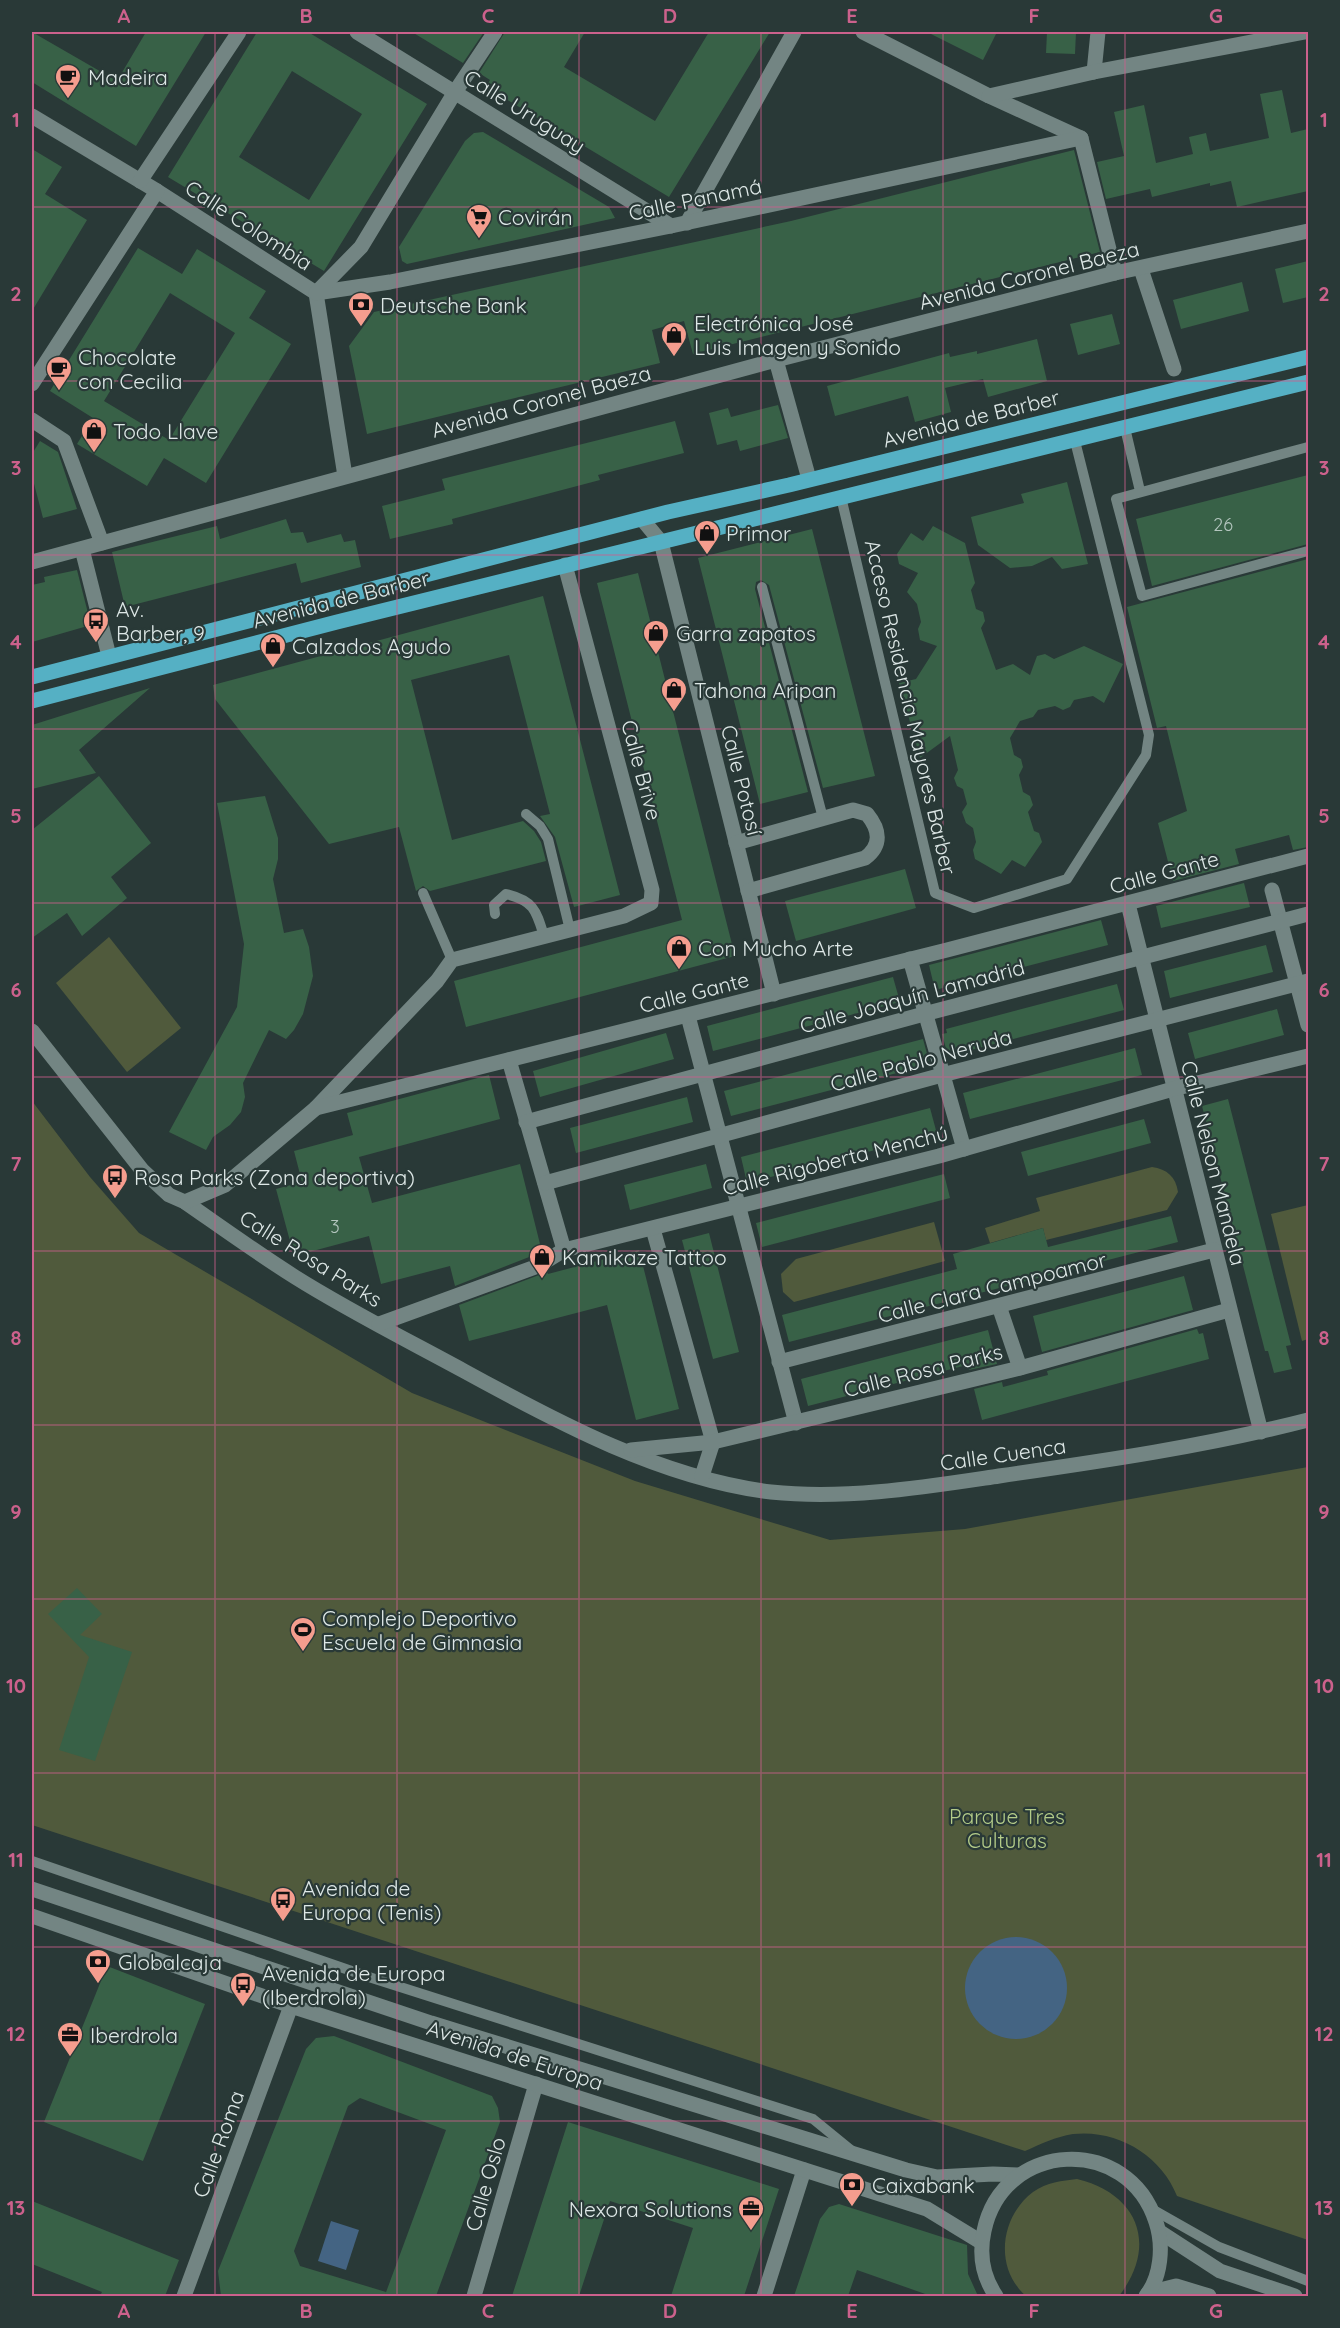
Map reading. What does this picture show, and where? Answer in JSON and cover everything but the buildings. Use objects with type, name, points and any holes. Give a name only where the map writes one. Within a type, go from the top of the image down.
[{"type":"main road","name":"Avenida de Barber","points":[[32,677],[642,519],[1308,357]]},
{"type":"main road","name":"Avenida de Barber","points":[[32,701],[1308,382]]},
{"type":"street","points":[[140,181],[239,32]]},
{"type":"street","name":"Calle Uruguay","points":[[357,32],[671,226]]},
{"type":"street","points":[[316,293],[361,247],[455,92],[495,32]]},
{"type":"street","points":[[687,223],[794,32]]},
{"type":"street","points":[[863,32],[989,96],[1081,138],[1115,273]]},
{"type":"street","points":[[1094,72],[1098,32]]},
{"type":"street","points":[[989,96],[1094,72],[1305,32]]},
{"type":"street","name":"Calle Colombia","points":[[32,116],[157,191],[316,293],[345,476]]},
{"type":"street","name":"Calle Panamá","points":[[316,293],[390,282],[687,223],[1081,138]]},
{"type":"street","points":[[32,384],[157,191]]},
{"type":"street","name":"Avenida Coronel Baeza","points":[[32,562],[776,360],[1115,273],[1308,231]]},
{"type":"street","points":[[1141,269],[1173,369]]},
{"type":"street","points":[[776,360],[809,479]]},
{"type":"street","points":[[32,420],[64,441],[102,543]]},
{"type":"street","points":[[642,519],[661,542]]},
{"type":"street","name":"Calle Potosí","points":[[661,542],[774,994]]},
{"type":"street","points":[[82,549],[109,656]]},
{"type":"street","name":"Calle Brive","points":[[452,960],[570,930],[641,909],[651,903],[652,890],[565,566]]},
{"type":"street","points":[[736,843],[853,810],[860,811],[872,820],[879,841],[873,852],[865,858],[748,891]]},
{"type":"street","name":"Calle Gante","points":[[184,1202],[225,1185],[316,1108],[1128,904],[1308,855]]},
{"type":"street","points":[[1272,890],[1303,983],[1308,1025]]},
{"type":"street","name":"Calle Nelson Mandela","points":[[1128,904],[1261,1432]]},
{"type":"street","name":"Calle Joaquín Lamadrid","points":[[526,1122],[704,1072],[1308,914]]},
{"type":"street","points":[[910,959],[964,1149]]},
{"type":"street","points":[[316,1108],[437,981],[452,960]]},
{"type":"street","name":"Calle Pablo Neruda","points":[[545,1183],[942,1075],[1303,983]]},
{"type":"street","points":[[688,1016],[796,1423]]},
{"type":"street","name":"Calle Rosa Parks","points":[[32,1031],[142,1170],[169,1195],[184,1202],[295,1277],[548,1417],[623,1450],[702,1476]]},
{"type":"street","name":"Calle Rigoberta Menchú","points":[[379,1324],[538,1266],[564,1250],[964,1149],[1173,1089],[1308,1056]]},
{"type":"street","points":[[510,1060],[564,1250]]},
{"type":"street","points":[[652,1228],[713,1442],[702,1476]]},
{"type":"street","name":"Calle Clara Campoamor","points":[[779,1362],[1215,1251]]},
{"type":"street","points":[[999,1306],[1020,1368]]},
{"type":"street","name":"Calle Rosa Parks","points":[[623,1450],[713,1442],[796,1423],[1020,1368],[1229,1310]]},
{"type":"street","name":"Calle Cuenca","points":[[702,1476],[771,1491],[853,1493],[919,1487],[1085,1464],[1261,1432],[1308,1420]]},
{"type":"street","name":"Avenida de Europa","points":[[32,1889],[431,2024],[857,2155],[937,2177],[1018,2175]]},
{"type":"street","name":"Avenida de Europa","points":[[32,1916],[291,2006],[927,2209],[981,2242]]},
{"type":"street","name":"Calle Roma","points":[[184,2296],[291,2006]]},
{"type":"street","name":"Calle Oslo","points":[[474,2296],[536,2084]]},
{"type":"street","name":"Avenida de Europa","points":[[996,2296],[983,2265],[981,2242],[987,2217],[999,2194],[1018,2175],[1041,2163],[1059,2160],[1093,2161],[1124,2176],[1138,2187],[1152,2209],[1160,2232],[1161,2253],[1157,2274],[1147,2295]]},
{"type":"street","points":[[764,2296],[804,2170]]},
{"type":"street","points":[[1160,2232],[1220,2271],[1294,2296]]},
{"type":"street","name":"Avenida de Europa","points":[[1147,2295],[1176,2286],[1209,2296]]},
{"type":"lane","points":[[1125,428],[1140,491]]},
{"type":"lane","name":"Acceso Residencia Mayores Barber","points":[[841,497],[935,893],[974,908],[1067,879],[1146,755],[1149,735],[1075,441]]},
{"type":"lane","points":[[1308,447],[1116,499],[1142,596],[1308,551]]},
{"type":"lane","points":[[762,587],[823,818]]},
{"type":"lane","points":[[526,814],[540,825],[548,838],[570,930]]},
{"type":"lane","points":[[423,893],[452,960]]},
{"type":"lane","points":[[495,914],[494,905],[506,894],[520,897],[531,903],[544,936]]},
{"type":"lane","name":"Avenida de Europa","points":[[32,1861],[372,1978],[813,2119],[857,2155]]},
{"type":"lane","name":"Avenida de Europa","points":[[1152,2209],[1220,2247],[1308,2281]]},
{"type":"green space","points":[[109,937],[181,1028],[127,1072],[56,983]]},
{"type":"green space","name":"Parque Tres Culturas","points":[[32,1101],[90,1177],[139,1233],[412,1393],[635,1481],[830,1540],[965,1529],[1308,1467],[1308,2240],[1177,2196],[1170,2181],[1149,2157],[1121,2141],[1106,2136],[1073,2134],[1025,2151],[32,1825]]},
{"type":"green space","points":[[1152,1167],[1170,1175],[1177,1187],[1178,1192],[1167,1210],[1046,1240],[1043,1228],[990,1243],[985,1228],[1040,1211],[1036,1198]]},
{"type":"green space","points":[[1308,1205],[1308,1339],[1302,1341],[1271,1214]]},
{"type":"green space","points":[[934,1222],[945,1261],[794,1302],[783,1292],[781,1274],[796,1259]]},
{"type":"green space","points":[[1077,2179],[1098,2186],[1128,2209],[1136,2224],[1139,2241],[1138,2259],[1131,2277],[1119,2296],[1026,2296],[1016,2285],[1005,2257],[1005,2243],[1013,2215],[1022,2202],[1038,2189],[1055,2182]]},
{"type":"water","points":[[1016,1937],[1045,1945],[1059,1959],[1067,1988],[1059,2017],[1045,2031],[1016,2039],[987,2031],[973,2017],[965,1988],[973,1959],[987,1945]]},
{"type":"water","points":[[331,2221],[359,2230],[346,2270],[318,2261]]},
{"type":"place","name":"Madeira","points":[[68,100]]},
{"type":"place","name":"Covirán","points":[[479,240]]},
{"type":"place","name":"Deutsche Bank","points":[[361,328]]},
{"type":"place","name":"Electrónica José Luis Imagen y Sonido","points":[[674,358]]},
{"type":"place","name":"Chocolate con Cecilia","points":[[59,392]]},
{"type":"place","name":"Todo Llave","points":[[94,454]]},
{"type":"place","name":"Primor","points":[[707,556]]},
{"type":"place","name":"Av. Barber, 9","points":[[96,644]]},
{"type":"place","name":"Garra zapatos","points":[[656,656]]},
{"type":"place","name":"Calzados Agudo","points":[[273,669]]},
{"type":"place","name":"Tahona Aripan","points":[[674,713]]},
{"type":"place","name":"Con Mucho Arte","points":[[679,971]]},
{"type":"place","name":"Rosa Parks (Zona deportiva)","points":[[115,1200]]},
{"type":"place","name":"Kamikaze Tattoo","points":[[542,1280]]},
{"type":"place","name":"Complejo Deportivo Escuela de Gimnasia","points":[[303,1653]]},
{"type":"place","name":"Avenida de Europa (Tenis)","points":[[283,1923]]},
{"type":"place","name":"Globalcaja","points":[[98,1985]]},
{"type":"place","name":"Avenida de Europa (Iberdrola)","points":[[243,2008]]},
{"type":"place","name":"Iberdrola","points":[[70,2058]]},
{"type":"place","name":"Caixabank","points":[[852,2208]]},
{"type":"place","name":"Nexora Solutions","points":[[751,2232]]}]
